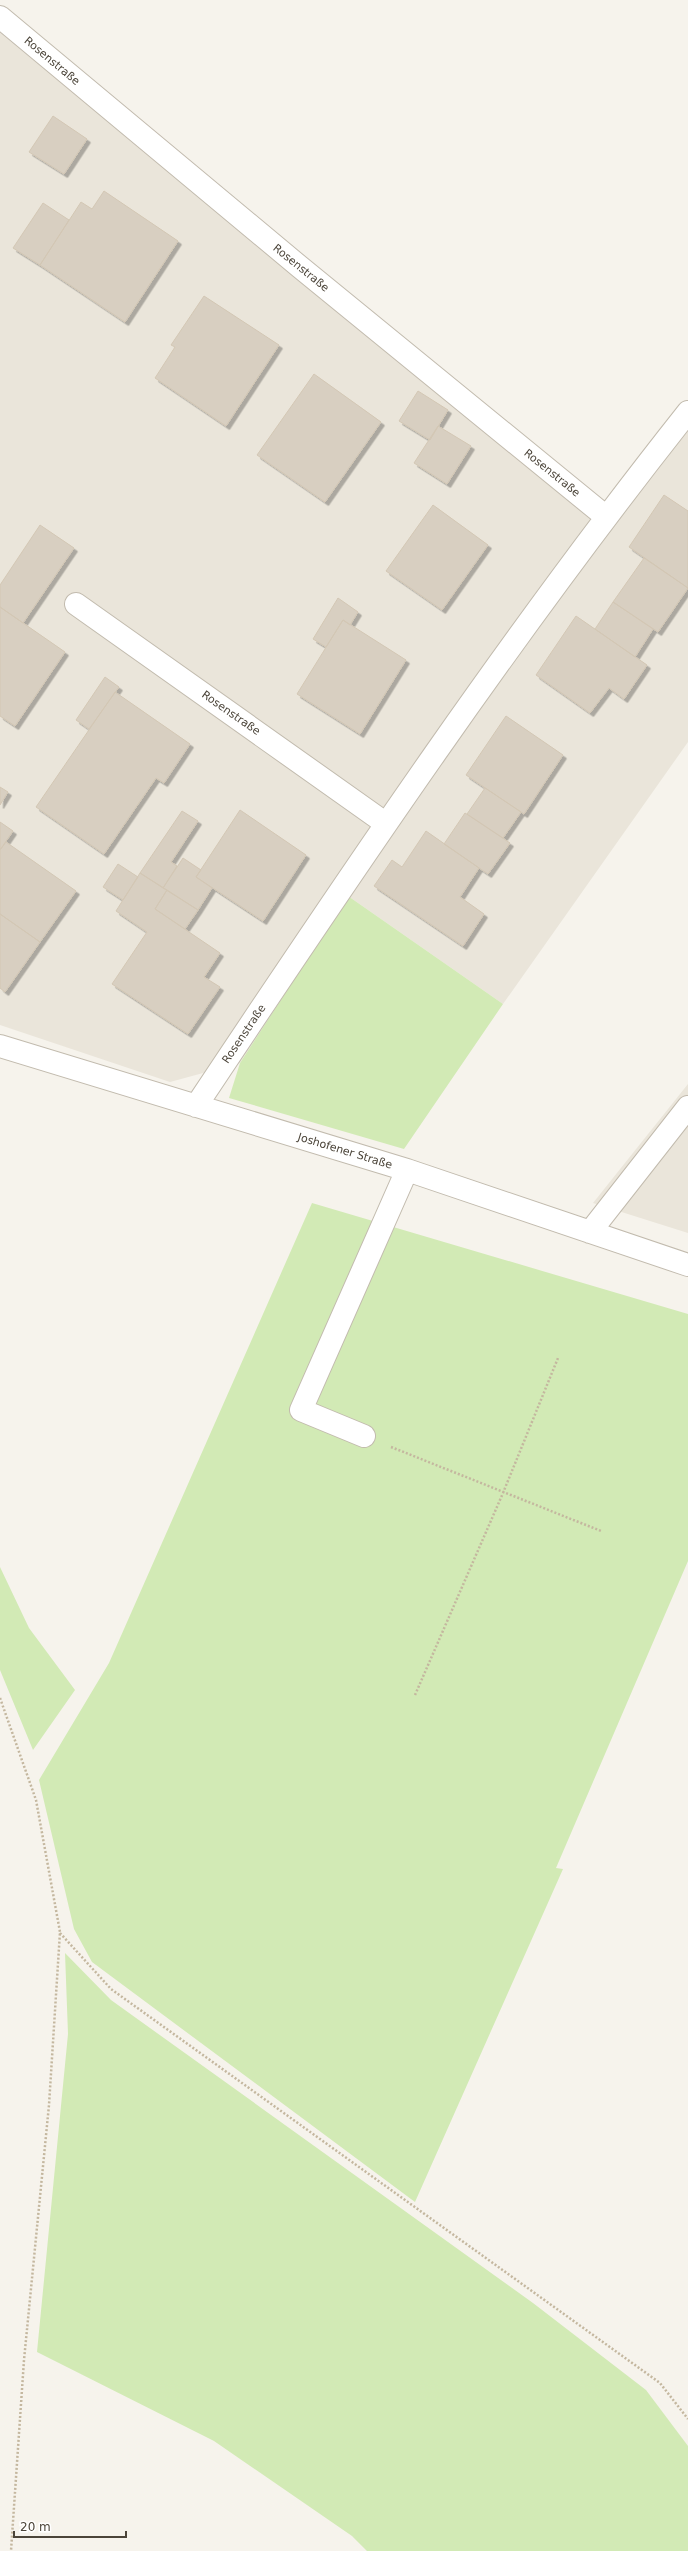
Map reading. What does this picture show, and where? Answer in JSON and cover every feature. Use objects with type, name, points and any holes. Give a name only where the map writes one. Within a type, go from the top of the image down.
[{"type":"street","name":"Rosenstraße","points":[[0,17],[300,268],[605,516]]},
{"type":"street","name":"Rosenstraße","points":[[196,1106],[385,823],[605,516],[688,412]]},
{"type":"street","name":"Rosenstraße","points":[[76,604],[385,823]]},
{"type":"street","name":"Joshofener Straße","points":[[0,1046],[407,1170],[688,1266]]},
{"type":"street","points":[[590,1232],[688,1107]]},
{"type":"street","points":[[364,1436],[301,1410],[407,1170]]},
{"type":"path","points":[[415,1695],[503,1493],[558,1358]]},
{"type":"path","points":[[364,1436],[600,1531]]},
{"type":"path","points":[[0,1698],[36,1800],[60,1932],[49,2105],[24,2360],[12,2551]]},
{"type":"path","points":[[60,1932],[111,1989],[660,2383],[688,2419]]},
{"type":"shaded area","points":[[0,12],[605,507],[688,416],[688,742],[503,1004],[348,896],[240,1063],[170,1082],[0,1025]]},
{"type":"shaded area","points":[[688,1084],[688,1233],[593,1203]]},
{"type":"green space","points":[[348,896],[503,1004],[404,1149],[229,1098],[240,1063]]},
{"type":"green space","points":[[312,1203],[688,1314],[688,1561],[556,1868],[563,1869],[415,2202],[92,1962],[74,1929],[39,1780],[109,1663]]},
{"type":"green space","points":[[0,1567],[29,1628],[75,1690],[33,1750],[0,1670]]},
{"type":"green space","points":[[65,1953],[111,2000],[533,2303],[646,2390],[688,2446],[688,2551],[367,2551],[352,2536],[214,2441],[37,2352],[68,2034]]},
{"type":"building","points":[[53,116],[87,139],[64,174],[29,152]]},
{"type":"building","points":[[104,191],[178,241],[125,322],[40,265],[81,202],[92,209]]},
{"type":"building","points":[[43,203],[69,220],[40,265],[13,248]]},
{"type":"building","points":[[204,296],[279,345],[226,426],[155,378],[175,347],[171,345]]},
{"type":"building","points":[[314,374],[381,422],[325,502],[257,455]]},
{"type":"building","points":[[418,391],[448,410],[430,440],[399,421]]},
{"type":"building","points":[[438,426],[471,446],[447,484],[414,463]]},
{"type":"building","points":[[664,495],[688,511],[688,588],[629,547]]},
{"type":"building","points":[[433,505],[488,545],[442,610],[386,571]]},
{"type":"building","points":[[40,525],[74,548],[23,623],[0,607],[0,585]]},
{"type":"building","points":[[644,558],[688,588],[658,632],[613,602]]},
{"type":"building","points":[[338,598],[358,612],[350,625],[343,620],[326,647],[313,639]]},
{"type":"building","points":[[613,602],[653,629],[635,657],[595,629]]},
{"type":"building","points":[[0,607],[65,652],[15,726],[0,716]]},
{"type":"building","points":[[576,616],[647,665],[624,699],[609,688],[590,713],[536,675]]},
{"type":"building","points":[[343,620],[406,660],[360,734],[297,694]]},
{"type":"building","points":[[105,677],[119,687],[89,729],[76,720]]},
{"type":"building","points":[[115,692],[190,744],[164,783],[156,778],[104,854],[36,807]]},
{"type":"building","points":[[506,716],[563,755],[524,814],[466,775]]},
{"type":"building","points":[[0,787],[8,792],[0,805]]},
{"type":"building","points":[[485,788],[521,812],[503,838],[467,814]]},
{"type":"building","points":[[240,810],[306,855],[263,921],[196,877]]},
{"type":"building","points":[[182,811],[198,821],[171,862],[177,866],[163,888],[140,873]]},
{"type":"building","points":[[465,813],[510,843],[488,874],[444,844]]},
{"type":"building","points":[[0,822],[13,831],[0,850]]},
{"type":"building","points":[[426,831],[479,868],[460,897],[484,914],[463,946],[374,886],[392,860],[402,867]]},
{"type":"building","points":[[6,842],[76,891],[40,942],[0,914],[0,850]]},
{"type":"building","points":[[183,858],[201,870],[196,877],[212,888],[198,910],[163,888]]},
{"type":"building","points":[[118,864],[138,877],[123,900],[103,887]]},
{"type":"building","points":[[140,873],[167,890],[155,909],[220,953],[204,977],[220,987],[188,1034],[112,984],[147,932],[116,911]]},
{"type":"building","points":[[167,890],[198,910],[185,929],[155,909]]},
{"type":"building","points":[[0,914],[40,942],[5,992],[0,988]]}]
